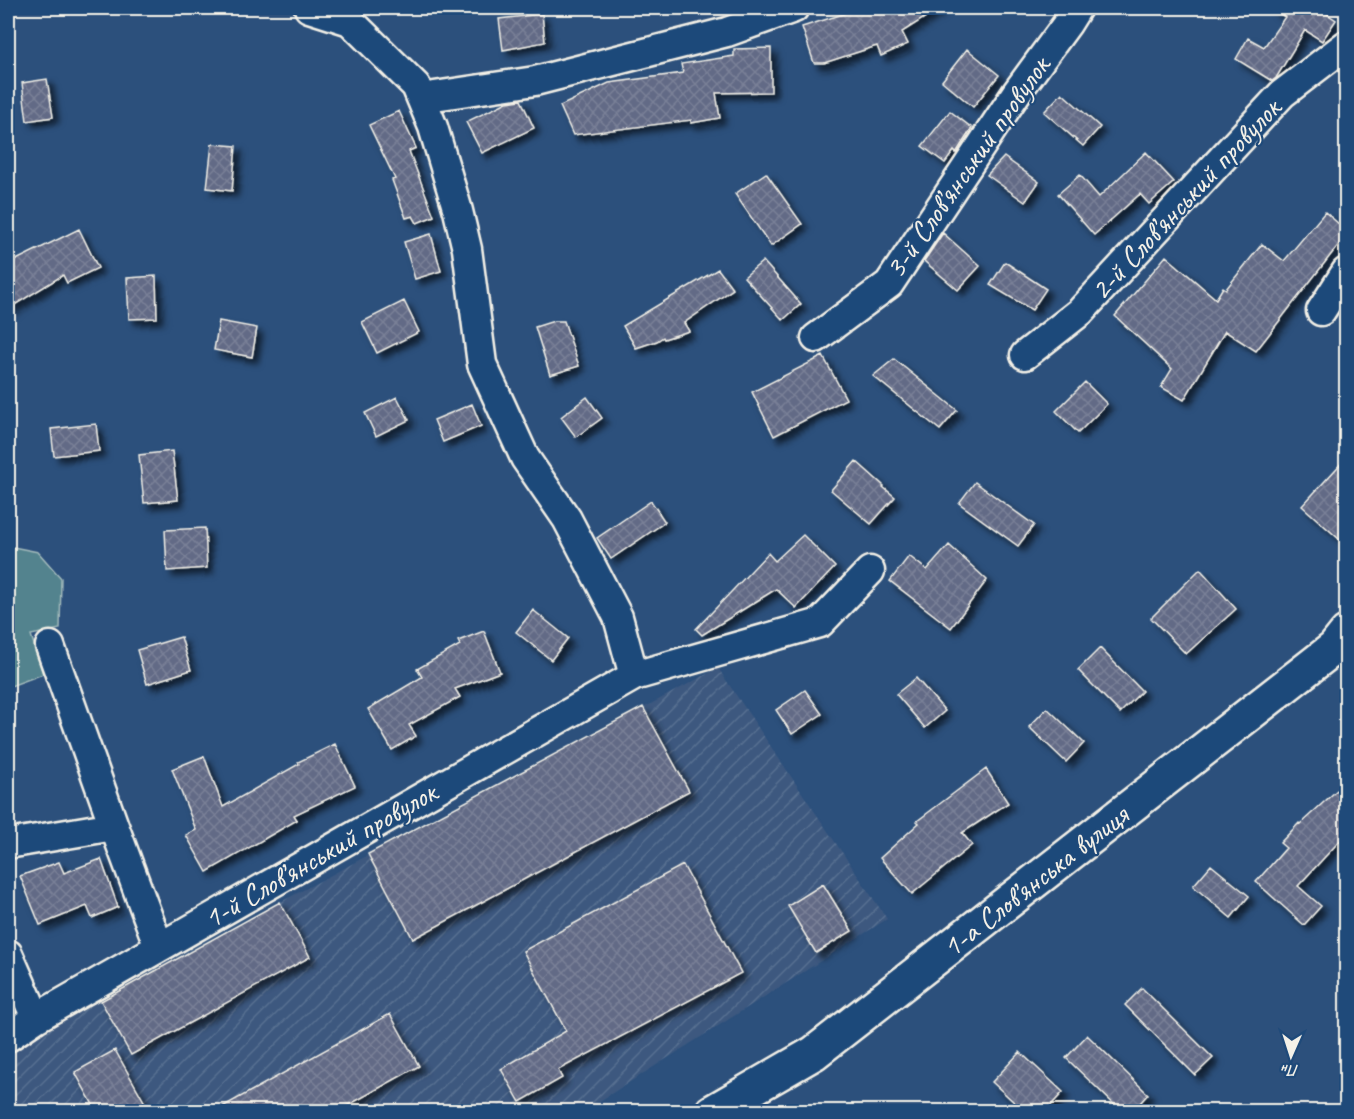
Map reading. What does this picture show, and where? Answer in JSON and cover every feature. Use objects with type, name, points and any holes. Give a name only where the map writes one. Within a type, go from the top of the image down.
[{"type":"street","points":[[309,8],[350,21],[416,86],[433,127],[458,211],[467,249],[482,364],[525,458],[567,519],[618,617],[634,676]]},
{"type":"street","points":[[421,98],[535,81],[727,32],[794,8]]},
{"type":"street","name":"3-й Слов’янський провулок","points":[[816,338],[889,284],[1017,92],[1077,8]]},
{"type":"street","name":"2-й Слов’янський провулок","points":[[1025,355],[1080,312],[1282,94],[1347,45]]},
{"type":"street","points":[[1321,311],[1347,272]]},
{"type":"street","name":"1-й Слов’янський провулок","points":[[8,1037],[36,1018],[159,947],[634,676],[820,623],[870,571]]},
{"type":"street","name":"1-а Слов’янська вулиця","points":[[712,1112],[814,1053],[1334,648],[1347,633]]},
{"type":"street","points":[[50,646],[159,947]]},
{"type":"street","points":[[8,844],[114,826]]},
{"type":"street","points":[[8,954],[36,1018]]},
{"type":"shaded area","points":[[718,668],[887,919],[584,1111],[8,1112],[8,1054],[86,1006]]},
{"type":"green space","points":[[8,546],[38,552],[61,578],[60,629],[31,635],[43,674],[8,687]]},
{"type":"building","points":[[862,8],[940,8],[902,32],[908,44],[881,56],[877,46],[824,63],[814,63],[802,27]]},
{"type":"building","points":[[1271,8],[1318,8],[1336,20],[1322,41],[1305,30],[1272,81],[1236,59],[1248,38],[1264,47],[1285,17]]},
{"type":"building","points":[[542,14],[545,42],[503,50],[499,19]]},
{"type":"building","points":[[771,48],[771,92],[716,93],[720,118],[573,135],[560,106],[609,83],[683,73],[681,64],[734,56],[734,49]]},
{"type":"building","points":[[967,49],[999,75],[973,107],[942,81]]},
{"type":"building","points":[[47,79],[53,117],[27,121],[22,83]]},
{"type":"building","points":[[1062,93],[1100,127],[1083,146],[1044,112]]},
{"type":"building","points":[[521,100],[534,128],[482,153],[466,122],[507,102]]},
{"type":"building","points":[[399,111],[416,148],[409,151],[434,216],[417,223],[413,216],[406,218],[392,180],[395,179],[369,125]]},
{"type":"building","points":[[950,111],[972,128],[956,153],[954,151],[945,163],[922,146]]},
{"type":"building","points":[[212,144],[236,146],[232,191],[207,188]]},
{"type":"building","points":[[1146,152],[1174,182],[1149,204],[1140,194],[1094,235],[1058,194],[1080,175],[1099,197]]},
{"type":"building","points":[[1004,157],[1039,182],[1025,202],[987,175]]},
{"type":"building","points":[[766,173],[802,224],[771,246],[735,194]]},
{"type":"building","points":[[1325,212],[1347,231],[1347,234],[1256,351],[1225,331],[1184,400],[1161,387],[1172,369],[1115,316],[1166,256],[1216,299],[1223,287],[1226,289],[1262,244],[1284,261]]},
{"type":"building","points":[[79,229],[98,268],[67,283],[63,275],[8,309],[8,264]]},
{"type":"building","points":[[943,233],[980,266],[958,290],[924,261]]},
{"type":"building","points":[[431,234],[441,271],[415,279],[404,242]]},
{"type":"building","points":[[763,261],[801,304],[783,320],[744,277]]},
{"type":"building","points":[[1005,262],[1046,289],[1032,310],[990,285]]},
{"type":"building","points":[[718,269],[733,289],[684,323],[689,331],[664,339],[663,337],[636,348],[623,326]]},
{"type":"building","points":[[156,276],[157,318],[129,319],[127,278]]},
{"type":"building","points":[[404,301],[419,332],[377,353],[362,322]]},
{"type":"building","points":[[219,321],[257,328],[252,357],[214,350]]},
{"type":"building","points":[[554,321],[564,321],[579,366],[550,375],[535,327]]},
{"type":"building","points":[[823,356],[846,399],[774,436],[752,392]]},
{"type":"building","points":[[894,359],[957,410],[940,430],[873,376]]},
{"type":"building","points":[[1085,382],[1107,404],[1078,433],[1056,411]]},
{"type":"building","points":[[397,397],[409,420],[376,436],[365,413]]},
{"type":"building","points":[[587,397],[602,418],[576,437],[561,417]]},
{"type":"building","points":[[472,404],[481,426],[443,442],[434,420]]},
{"type":"building","points":[[96,424],[99,451],[54,456],[51,429]]},
{"type":"building","points":[[172,451],[178,500],[144,503],[139,455]]},
{"type":"building","points":[[1347,457],[1347,546],[1302,506]]},
{"type":"building","points":[[856,461],[895,497],[871,524],[831,490]]},
{"type":"building","points":[[975,482],[1034,525],[1018,546],[959,503]]},
{"type":"building","points":[[651,501],[665,522],[611,559],[597,538]]},
{"type":"building","points":[[205,528],[207,568],[167,571],[165,530]]},
{"type":"building","points":[[803,535],[835,567],[796,608],[776,589],[702,635],[696,629],[768,553],[775,561]]},
{"type":"building","points":[[949,545],[987,580],[951,628],[890,581],[909,556],[927,570]]},
{"type":"building","points":[[1200,569],[1236,609],[1186,654],[1151,618]]},
{"type":"building","points":[[533,610],[568,638],[551,660],[516,632]]},
{"type":"building","points":[[484,631],[500,672],[455,689],[460,697],[409,725],[416,736],[392,750],[368,709],[422,677],[417,669],[460,645],[458,641]]},
{"type":"building","points":[[181,637],[191,670],[147,684],[137,650]]},
{"type":"building","points":[[1100,648],[1142,691],[1120,713],[1078,670]]},
{"type":"building","points":[[916,678],[945,711],[925,728],[896,694]]},
{"type":"building","points":[[805,690],[822,714],[792,734],[776,710]]},
{"type":"building","points":[[643,707],[689,791],[413,939],[368,854]]},
{"type":"building","points":[[1047,708],[1084,743],[1066,762],[1029,727]]},
{"type":"building","points":[[335,744],[355,786],[294,815],[297,820],[207,872],[186,835],[196,830],[172,769],[204,756],[223,807],[299,764],[298,762]]},
{"type":"building","points":[[986,769],[1008,803],[962,833],[972,845],[912,894],[880,858],[919,823],[917,821]]},
{"type":"building","points":[[1347,781],[1347,833],[1298,886],[1321,906],[1304,925],[1256,882],[1286,848],[1280,843]]},
{"type":"building","points":[[101,859],[118,907],[92,918],[87,906],[40,925],[20,876],[59,862],[64,873]]},
{"type":"building","points":[[683,865],[741,973],[558,1070],[562,1078],[520,1102],[501,1069],[566,1031],[523,951]]},
{"type":"building","points":[[1211,865],[1249,896],[1231,918],[1193,886]]},
{"type":"building","points":[[823,884],[852,931],[816,953],[788,906]]},
{"type":"building","points":[[280,902],[310,957],[131,1055],[101,1001]]},
{"type":"building","points":[[1142,988],[1213,1058],[1195,1075],[1125,1005]]},
{"type":"building","points":[[390,1014],[419,1066],[336,1112],[213,1112]]},
{"type":"building","points":[[1087,1035],[1148,1094],[1132,1112],[1122,1112],[1066,1058]]},
{"type":"building","points":[[115,1050],[150,1112],[97,1112],[75,1072]]},
{"type":"building","points":[[1020,1052],[1063,1092],[1045,1112],[1025,1112],[992,1082]]}]
